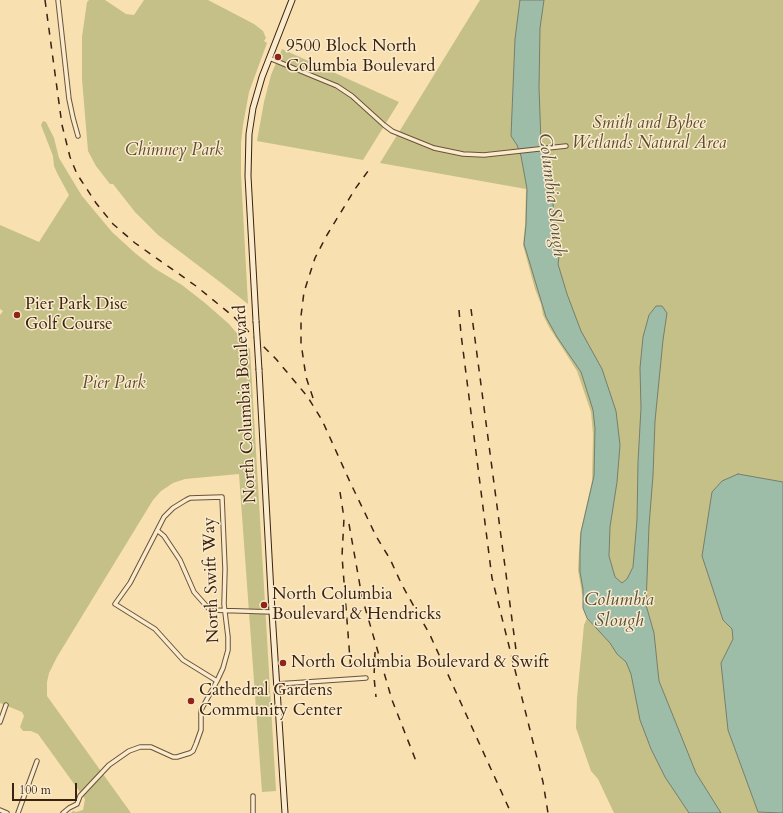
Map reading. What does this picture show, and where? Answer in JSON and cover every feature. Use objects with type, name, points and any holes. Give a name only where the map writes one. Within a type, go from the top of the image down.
[{"type":"main road","name":"North Columbia Boulevard","points":[[285,813],[258,370],[248,151],[250,125],[255,99],[269,58],[292,0]]},
{"type":"street","points":[[58,0],[69,99],[78,136]]},
{"type":"street","points":[[269,58],[337,86],[352,96],[384,126],[408,138],[434,148],[474,155],[498,154],[566,146]]},
{"type":"street","name":"North Swift Way","points":[[63,813],[77,804],[80,796],[95,782],[109,765],[134,748],[151,747],[173,757],[184,755],[193,751],[200,735],[201,710],[223,668],[228,650],[228,625],[225,611],[222,498],[186,500],[164,517],[158,531]]},
{"type":"street","points":[[217,681],[183,660],[155,629],[114,604],[130,583],[158,531],[164,536],[180,560],[193,590],[207,608],[213,611],[272,612]]},
{"type":"street","points":[[277,684],[366,678]]},
{"type":"street","points":[[0,722],[6,705]]},
{"type":"street","points":[[18,813],[37,761]]},
{"type":"street","points":[[253,796],[253,813]]},
{"type":"street","points":[[0,810],[7,813]]},
{"type":"green space","name":"Chimney Park","points":[[89,0],[105,0],[126,14],[134,15],[144,0],[208,0],[254,24],[263,31],[266,38],[264,41],[267,43],[249,92],[241,143],[241,175],[248,304],[158,235],[135,212],[113,184],[110,184],[96,166],[88,151],[82,79],[82,37],[87,2]]},
{"type":"green space","name":"Smith and Bybee Wetlands Natural Area","points":[[480,0],[783,0],[783,813],[614,813],[598,779],[591,771],[576,728],[577,698],[584,625],[587,618],[596,628],[582,593],[578,570],[580,534],[592,481],[593,434],[591,412],[577,371],[549,327],[543,315],[541,304],[535,289],[523,245],[526,189],[380,163]]},
{"type":"green space","points":[[282,49],[399,102],[363,160],[257,141],[264,102],[271,75]]},
{"type":"green space","name":"Pier Park","points":[[43,121],[46,122],[54,138],[59,158],[82,196],[112,232],[154,268],[182,285],[205,303],[229,324],[250,349],[276,791],[262,792],[239,474],[185,479],[173,483],[161,491],[153,500],[57,657],[49,673],[47,682],[47,696],[131,813],[71,813],[73,811],[76,812],[83,810],[85,799],[38,734],[31,731],[23,731],[20,727],[24,716],[22,712],[0,703],[0,315],[3,311],[0,309],[0,225],[39,242],[69,195],[54,166],[53,156],[41,125]]},
{"type":"water","name":"Columbia Slough","points":[[520,0],[544,0],[540,28],[539,88],[541,142],[553,204],[556,233],[550,240],[559,257],[558,264],[567,294],[581,331],[602,369],[616,411],[620,445],[617,482],[610,527],[609,556],[615,577],[622,583],[627,579],[633,567],[637,520],[641,408],[640,368],[643,337],[649,315],[656,306],[662,306],[667,313],[655,421],[646,605],[654,633],[659,681],[696,773],[721,813],[689,813],[665,777],[651,749],[640,720],[631,674],[626,662],[617,654],[610,643],[587,618],[583,608],[583,589],[580,572],[581,532],[594,476],[595,428],[593,410],[581,372],[557,337],[546,317],[524,244],[527,189],[521,156],[517,145],[511,136],[515,39]]},
{"type":"water","points":[[738,474],[783,482],[783,813],[758,812],[728,730],[721,663],[733,639],[732,629],[723,620],[702,556],[712,492],[722,481]]},
{"type":"railway","points":[[45,0],[62,125],[70,157],[77,174],[96,203],[113,224],[135,243],[196,286],[234,317],[276,359],[307,396],[322,420],[376,536],[390,559],[402,585],[430,635],[511,813]]},
{"type":"railway","points":[[313,398],[306,377],[301,343],[301,316],[304,292],[315,258],[327,235],[355,189],[371,167]]},
{"type":"railway","points":[[471,309],[518,665]]},
{"type":"railway","points":[[459,310],[492,578],[543,782],[548,813]]},
{"type":"railway","points":[[340,492],[344,518],[342,556],[351,672]]},
{"type":"railway","points":[[349,524],[362,597],[392,700],[416,761]]},
{"type":"railway","points":[[375,652],[374,677],[376,697]]},
{"type":"place","name":"9500 Block North Columbia Boulevard","points":[[278,57]]},
{"type":"place","name":"Pier Park Disc Golf Course","points":[[17,315]]},
{"type":"place","name":"North Columbia Boulevard & Hendricks","points":[[264,605]]},
{"type":"place","name":"North Columbia Boulevard & Swift","points":[[283,663]]},
{"type":"place","name":"Cathedral Gardens Community Center","points":[[191,701]]}]
